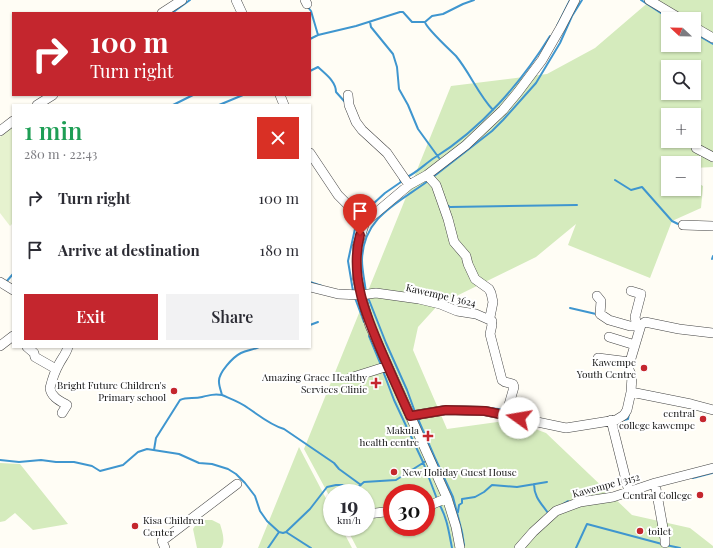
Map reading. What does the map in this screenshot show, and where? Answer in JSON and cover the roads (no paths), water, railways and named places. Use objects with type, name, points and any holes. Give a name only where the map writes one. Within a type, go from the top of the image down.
[{"type":"street","points":[[164,12],[182,0]]},
{"type":"street","points":[[236,0],[242,12]]},
{"type":"street","points":[[460,548],[456,527],[447,498],[370,326],[357,277],[356,247],[365,222],[409,186],[427,175],[466,145],[503,110],[542,60],[575,0]]},
{"type":"street","points":[[649,0],[669,12]]},
{"type":"street","points":[[701,31],[713,38]]},
{"type":"street","points":[[348,95],[348,101],[354,118],[362,130],[387,153],[400,170],[409,186]]},
{"type":"street","points":[[39,104],[51,96]]},
{"type":"street","points":[[0,131],[12,122]]},
{"type":"street","points":[[696,148],[713,157]]},
{"type":"street","points":[[311,155],[338,195],[365,222]]},
{"type":"street","points":[[427,175],[436,186],[448,219],[454,242],[466,256],[475,279],[489,289],[493,302],[490,316],[492,321],[490,334],[502,380],[513,384],[514,387],[506,415]]},
{"type":"street","points":[[683,225],[713,226]]},
{"type":"street","name":"Kawempe I 3624","points":[[311,287],[338,294],[376,294],[419,299],[476,314],[492,321]]},
{"type":"street","points":[[410,416],[446,410],[485,411],[566,428],[616,420],[624,415],[627,410],[631,392],[632,376],[629,370],[630,362],[639,326],[635,317],[641,294],[631,291]]},
{"type":"street","points":[[597,296],[600,301],[600,314],[606,318],[630,326],[639,326],[645,322],[679,329],[713,333]]},
{"type":"street","points":[[0,346],[12,337]]},
{"type":"street","points":[[609,337],[635,345]]},
{"type":"street","points":[[28,348],[34,353],[35,357],[56,369]]},
{"type":"street","points":[[62,412],[67,405],[59,401],[50,392],[50,388],[56,369],[68,348]]},
{"type":"street","points":[[598,358],[630,362]]},
{"type":"street","points":[[350,378],[388,366]]},
{"type":"street","points":[[631,392],[713,410]]},
{"type":"street","points":[[611,420],[629,492]]},
{"type":"street","name":"Kawempe I 3152","points":[[519,548],[533,532],[556,511],[580,502],[613,497],[655,483],[713,468]]},
{"type":"street","points":[[655,483],[665,544]]},
{"type":"street","points":[[165,548],[162,541],[237,484]]},
{"type":"street","points":[[435,503],[447,498]]},
{"type":"waterway","points":[[173,12],[190,0]]},
{"type":"waterway","points":[[311,38],[318,35],[356,26],[400,12],[403,12],[412,22],[425,22],[432,16],[443,14],[474,0]]},
{"type":"waterway","points":[[557,26],[570,0]]},
{"type":"waterway","points":[[433,177],[492,131],[536,83],[560,43],[572,16],[582,0]]},
{"type":"waterway","points":[[641,0],[661,13]]},
{"type":"waterway","points":[[307,6],[311,11],[318,35]]},
{"type":"waterway","points":[[370,22],[371,27],[393,54],[397,67],[399,89],[408,105],[418,129],[439,158]]},
{"type":"waterway","points":[[425,22],[434,34],[456,56],[493,110]]},
{"type":"waterway","points":[[407,177],[451,146],[484,119],[513,88],[539,54],[550,36]]},
{"type":"waterway","points":[[701,37],[713,44]]},
{"type":"waterway","points":[[311,70],[318,67],[327,75],[334,84],[336,92],[345,102]]},
{"type":"waterway","points":[[175,104],[191,96]]},
{"type":"waterway","points":[[221,104],[241,96]]},
{"type":"waterway","points":[[362,214],[385,193],[401,182],[400,179]]},
{"type":"waterway","points":[[615,180],[631,190],[642,187],[672,221],[680,225]]},
{"type":"waterway","points":[[428,181],[438,195],[451,240],[467,263],[470,276],[476,283],[488,289],[492,304],[488,317],[479,313],[410,296],[366,293],[362,260],[364,245],[375,222],[394,204],[428,181]]},
{"type":"waterway","points":[[447,205],[450,207],[577,205]]},
{"type":"waterway","points":[[351,291],[353,291],[348,261],[356,224],[354,217]]},
{"type":"waterway","points":[[6,282],[12,275]]},
{"type":"waterway","points":[[311,282],[322,286]]},
{"type":"waterway","points":[[374,295],[396,296],[411,299],[445,307],[489,322],[488,342],[492,347],[501,381],[513,385],[506,410],[472,408],[415,412],[369,300],[368,297],[374,295]]},
{"type":"waterway","points":[[355,298],[364,322]]},
{"type":"waterway","points":[[570,308],[596,314]]},
{"type":"waterway","points":[[311,325],[318,322]]},
{"type":"waterway","points":[[369,336],[381,365]]},
{"type":"waterway","points":[[154,450],[156,438],[180,400],[222,395],[219,385],[219,378],[221,374],[234,358],[241,353],[256,348]]},
{"type":"waterway","points":[[383,371],[394,400],[423,462],[437,499]]},
{"type":"waterway","points":[[222,395],[242,404],[270,423],[284,429],[334,463],[339,469],[360,484]]},
{"type":"waterway","points":[[624,420],[628,419],[629,413]]},
{"type":"waterway","points":[[420,419],[418,419],[453,497],[464,545]]},
{"type":"waterway","points":[[0,460],[19,462],[41,460],[74,462],[92,466],[100,471],[123,465],[138,452],[147,449],[179,454],[199,463],[212,464],[228,469],[236,474],[255,496],[260,511],[267,521],[279,532]]},
{"type":"waterway","points":[[268,548],[279,532],[286,532],[310,509],[327,487],[342,485],[356,489],[364,482],[396,480],[426,461]]},
{"type":"waterway","points":[[693,478],[712,473]]},
{"type":"waterway","points":[[458,512],[462,499],[475,497],[492,485],[517,487],[547,482]]},
{"type":"waterway","points":[[534,484],[534,489],[540,503],[548,513]]},
{"type":"waterway","points":[[563,504],[568,501]]},
{"type":"waterway","points":[[439,504],[446,520],[452,548]]},
{"type":"waterway","points":[[576,548],[587,524],[662,544]]},
{"type":"waterway","points":[[286,532],[311,548]]},
{"type":"waterway","points":[[666,545],[680,548]]},
{"type":"place","name":"Kawempe Youth Centre","points":[[644,368]]},
{"type":"place","name":"Amazing Grace Healthy Services Clinic","points":[[376,383]]},
{"type":"place","name":"Bright Future Children's Primary school","points":[[174,391]]},
{"type":"place","name":"central college kawempe","points":[[703,419]]},
{"type":"place","name":"Makula health centre","points":[[428,436]]},
{"type":"place","name":"New Holiday Guest House","points":[[394,472]]},
{"type":"place","name":"Central College","points":[[700,495]]},
{"type":"place","name":"Kisa Children Center","points":[[135,526]]},
{"type":"place","name":"toilet","points":[[640,531]]}]
